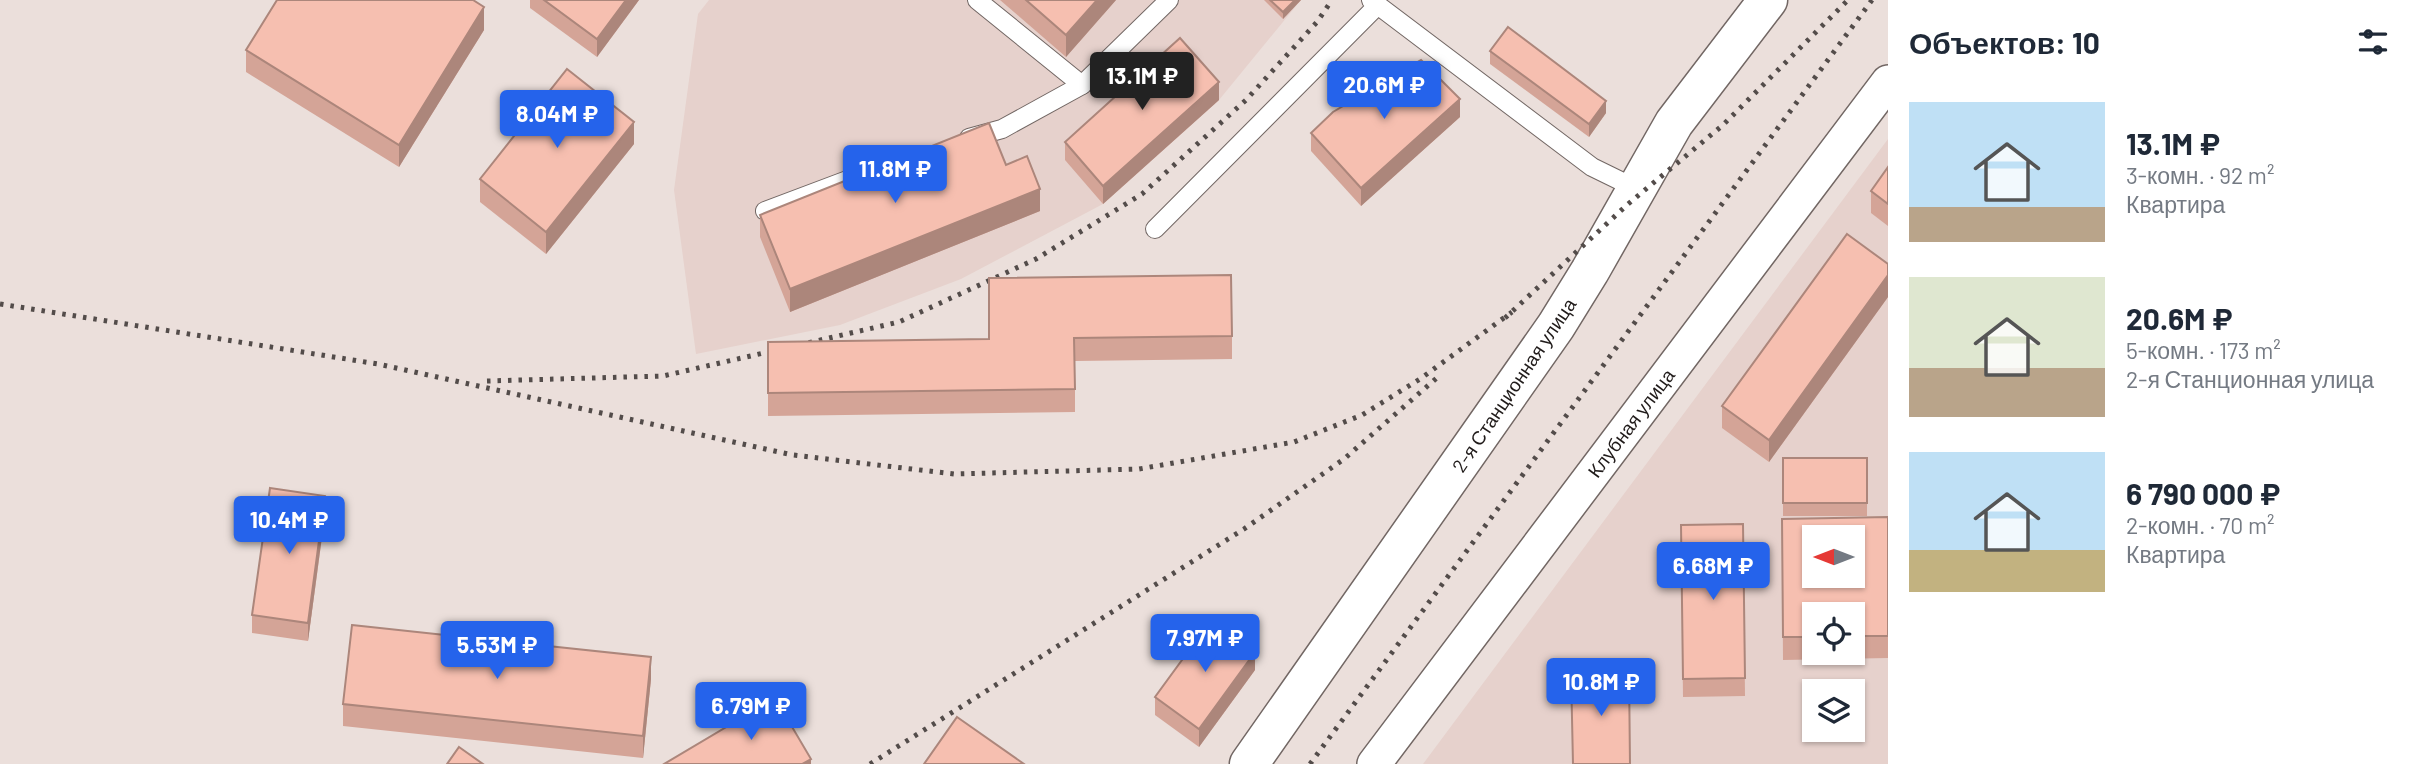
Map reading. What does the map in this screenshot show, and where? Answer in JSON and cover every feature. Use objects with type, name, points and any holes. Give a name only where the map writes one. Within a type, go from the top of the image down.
[{"type":"main road","name":"2-я Станционная улица","points":[[1250,764],[1556,326],[1591,271],[1674,123],[1768,0]]},
{"type":"street","name":"Клубная улица","points":[[1374,764],[1888,82]]},
{"type":"lane","points":[[976,0],[1082,85]]},
{"type":"lane","points":[[952,143],[1002,129],[1082,85],[1169,0]]},
{"type":"lane","points":[[1155,229],[1375,2],[1592,167],[1637,189]]},
{"type":"lane","points":[[765,211],[877,169]]},
{"type":"shaded area","points":[[709,0],[1301,0],[1219,100],[1103,204],[961,279],[840,325],[696,354],[674,190],[698,14]]},
{"type":"shaded area","points":[[1888,139],[1888,764],[1423,764]]},
{"type":"building","points":[[277,0],[473,0],[484,7],[399,145],[246,50]]},
{"type":"building","points":[[544,0],[626,0],[597,39]]},
{"type":"building","points":[[1026,0],[1097,0],[1066,35]]},
{"type":"building","points":[[1270,0],[1295,0],[1283,12]]},
{"type":"building","points":[[1508,27],[1606,101],[1589,124],[1490,51]]},
{"type":"building","points":[[1180,38],[1219,82],[1103,186],[1065,142]]},
{"type":"building","points":[[1421,60],[1460,99],[1361,188],[1311,133],[1333,112]]},
{"type":"building","points":[[567,69],[634,122],[546,232],[480,179]]},
{"type":"building","points":[[989,123],[1006,165],[1027,156],[1040,189],[790,289],[760,215]]},
{"type":"building","points":[[1888,167],[1888,204],[1871,191]]},
{"type":"building","points":[[1847,234],[1888,264],[1888,275],[1769,440],[1722,406]]},
{"type":"building","points":[[1231,275],[1232,336],[1074,338],[1075,389],[768,393],[768,342],[989,339],[989,278]]},
{"type":"building","points":[[1783,458],[1867,458],[1867,503],[1783,503]]},
{"type":"building","points":[[270,488],[325,496],[308,623],[252,615]]},
{"type":"building","points":[[1888,517],[1888,636],[1865,636],[1865,602],[1802,602],[1802,637],[1783,637],[1782,519]]},
{"type":"building","points":[[1743,524],[1745,678],[1683,679],[1681,525]]},
{"type":"building","points":[[1212,619],[1255,652],[1199,729],[1155,697]]},
{"type":"building","points":[[352,625],[651,657],[643,736],[343,704]]},
{"type":"building","points":[[1629,671],[1630,764],[1573,764],[1571,672]]},
{"type":"building","points":[[775,698],[811,759],[802,764],[664,764]]},
{"type":"building","points":[[957,717],[1024,764],[924,764]]},
{"type":"building","points":[[459,747],[483,764],[447,764]]},
{"type":"railway","points":[[487,381],[663,376],[899,322],[1036,259],[1142,194],[1246,100],[1317,22],[1332,0]]},
{"type":"railway","points":[[1505,318],[1628,204],[1723,125],[1848,0]]},
{"type":"railway","points":[[1310,764],[1872,0]]},
{"type":"railway","points":[[0,304],[378,364],[793,455],[954,474],[1139,469],[1294,442],[1362,415],[1420,379],[1512,312]]},
{"type":"railway","points":[[870,764],[1244,529],[1344,459],[1439,376]]}]
